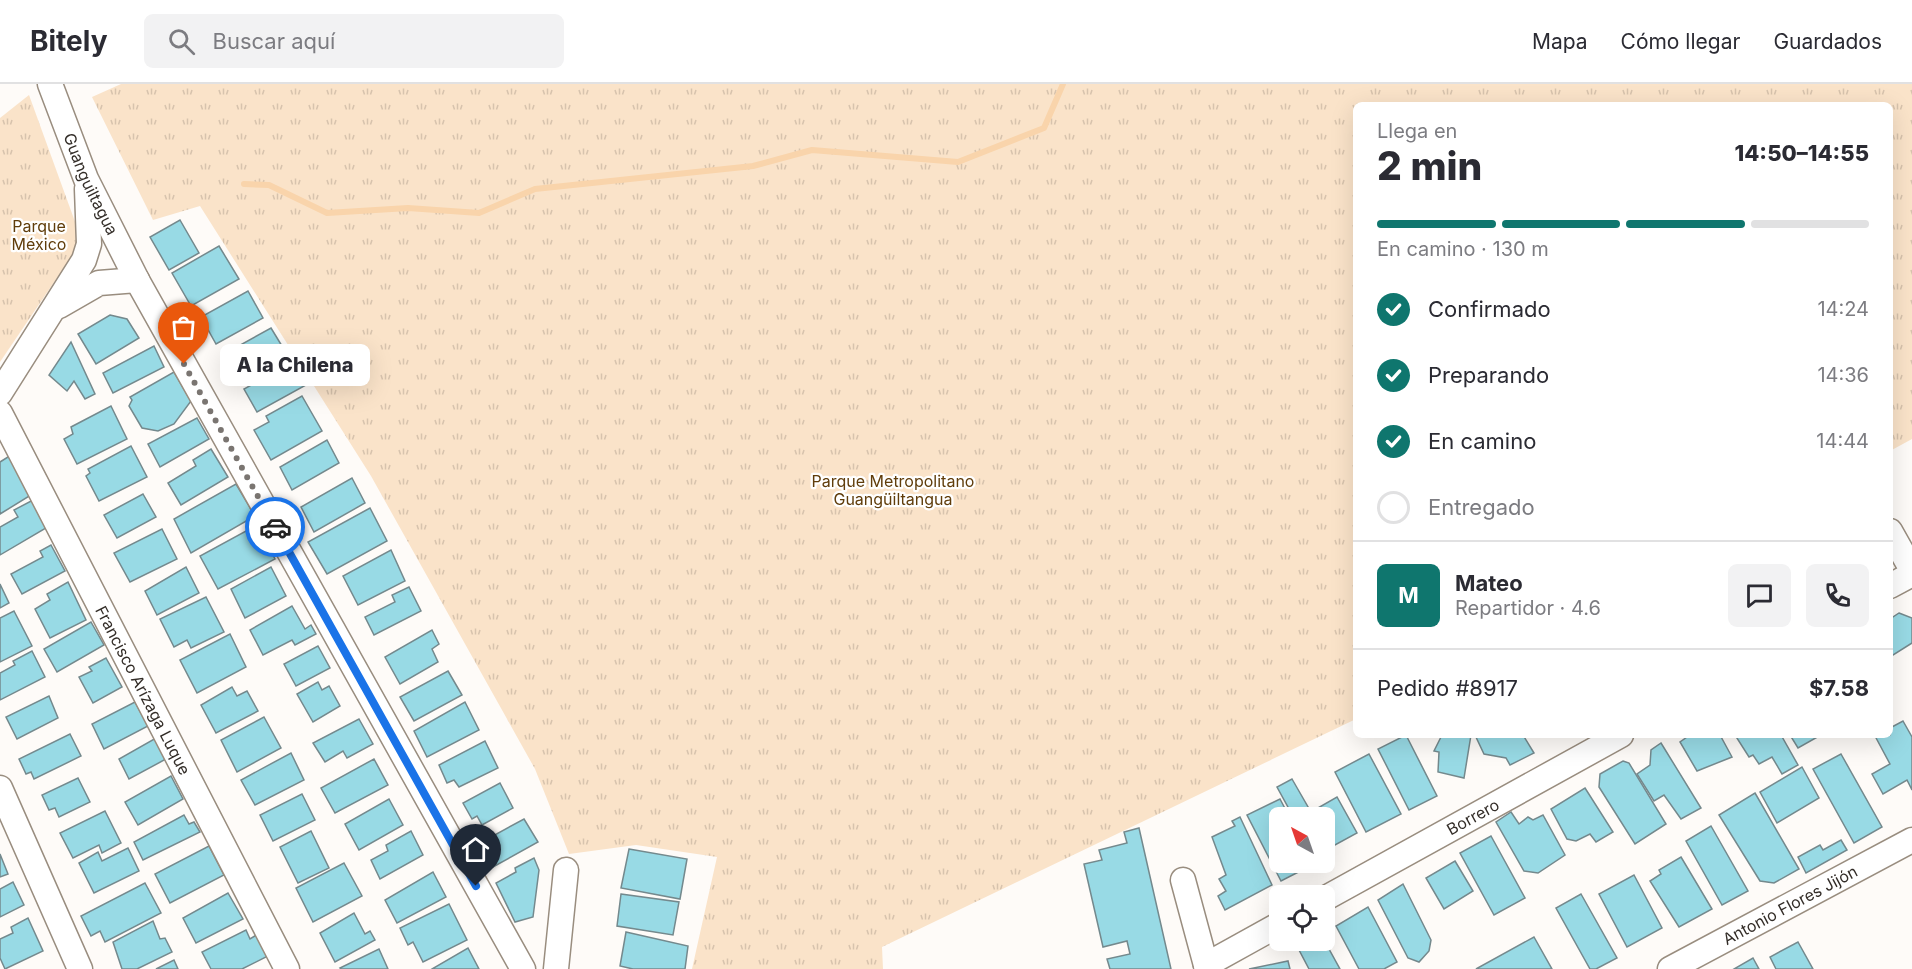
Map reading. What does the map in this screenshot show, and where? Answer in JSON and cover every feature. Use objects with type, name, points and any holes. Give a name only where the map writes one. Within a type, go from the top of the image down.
[{"type":"street","name":"Guanguiltagua","points":[[50,84],[86,179],[137,280],[523,969]]},
{"type":"street","points":[[0,393],[84,260],[88,244],[86,179]]},
{"type":"street","points":[[55,309],[99,283],[137,280]]},
{"type":"street","name":"Francisco Arízaga Luque","points":[[0,412],[287,969]]},
{"type":"street","points":[[1893,537],[1912,572],[1893,584]]},
{"type":"street","name":"Borrero","points":[[1335,893],[1616,738]]},
{"type":"street","points":[[0,788],[80,969]]},
{"type":"street","name":"Antonio Flores Jijón","points":[[1670,969],[1912,840]]},
{"type":"street","points":[[556,969],[566,870]]},
{"type":"street","points":[[1183,880],[1206,967],[1269,930]]},
{"type":"green space","name":"Parque Metropolitano Guangüiltangua","points":[[121,84],[1912,84],[1912,439],[1893,449],[1893,102],[1353,102],[1353,720],[882,947],[883,969],[692,969],[717,857],[636,845],[569,854],[535,769],[371,476],[200,206],[153,220],[92,97]]},
{"type":"green space","name":"Parque México","points":[[29,95],[82,241],[0,362],[0,118]]},
{"type":"building","points":[[180,220],[199,253],[169,270],[150,237]]},
{"type":"building","points":[[219,246],[239,279],[191,306],[172,273]]},
{"type":"building","points":[[248,291],[263,318],[216,344],[201,317]]},
{"type":"building","points":[[110,315],[127,319],[139,338],[96,364],[78,334]]},
{"type":"building","points":[[271,328],[285,351],[238,377],[224,354]]},
{"type":"building","points":[[71,342],[95,394],[85,399],[74,381],[67,391],[49,375]]},
{"type":"building","points":[[154,346],[164,367],[113,393],[103,373]]},
{"type":"building","points":[[293,362],[306,385],[257,412],[244,389]]},
{"type":"building","points":[[174,372],[191,401],[174,424],[158,431],[142,428],[129,406],[132,400],[130,397]]},
{"type":"building","points":[[302,396],[322,431],[271,460],[254,430],[269,422],[266,416]]},
{"type":"building","points":[[111,406],[127,439],[77,464],[64,439],[73,434],[71,427]]},
{"type":"building","points":[[197,418],[209,439],[160,467],[148,444]]},
{"type":"building","points":[[327,440],[339,463],[292,490],[280,467]]},
{"type":"building","points":[[131,446],[147,477],[99,501],[86,476],[90,473],[88,469]]},
{"type":"building","points":[[211,449],[228,477],[181,505],[168,483],[196,466],[193,460]]},
{"type":"building","points":[[11,455],[31,495],[0,514],[0,462]]},
{"type":"building","points":[[352,478],[365,503],[314,532],[301,507]]},
{"type":"building","points":[[236,484],[255,516],[191,553],[174,519]]},
{"type":"building","points":[[143,494],[156,517],[117,538],[104,515]]},
{"type":"building","points":[[33,500],[46,528],[0,555],[0,527],[18,517],[14,510]]},
{"type":"building","points":[[370,508],[387,541],[327,574],[308,542]]},
{"type":"building","points":[[257,525],[275,559],[218,589],[200,556]]},
{"type":"building","points":[[162,529],[177,559],[130,582],[114,553]]},
{"type":"building","points":[[51,545],[65,571],[22,594],[11,574],[43,557],[40,551]]},
{"type":"building","points":[[391,550],[405,581],[358,605],[343,576]]},
{"type":"building","points":[[186,567],[199,593],[157,615],[145,591]]},
{"type":"building","points":[[271,567],[286,596],[245,618],[231,589]]},
{"type":"building","points":[[68,582],[86,620],[50,638],[35,609],[50,600],[47,594]]},
{"type":"building","points":[[0,584],[9,603],[0,608]]},
{"type":"building","points":[[409,587],[421,611],[374,635],[365,617],[395,602],[392,595]]},
{"type":"building","points":[[206,597],[224,632],[191,648],[187,640],[174,647],[160,619]]},
{"type":"building","points":[[292,606],[305,629],[311,625],[316,634],[295,645],[292,640],[263,655],[250,630]]},
{"type":"building","points":[[14,611],[32,646],[0,662],[0,618]]},
{"type":"building","points":[[1899,613],[1912,618],[1912,643],[1893,655],[1893,617]]},
{"type":"building","points":[[91,622],[104,645],[57,672],[44,649]]},
{"type":"building","points":[[432,630],[439,644],[432,649],[438,662],[400,684],[385,657]]},
{"type":"building","points":[[230,634],[246,667],[197,693],[180,660]]},
{"type":"building","points":[[318,646],[330,668],[296,686],[284,664]]},
{"type":"building","points":[[32,651],[45,677],[0,700],[0,673],[15,665],[13,661]]},
{"type":"building","points":[[106,658],[122,687],[93,703],[79,677],[92,671],[89,667]]},
{"type":"building","points":[[448,671],[462,695],[414,721],[400,697]]},
{"type":"building","points":[[318,682],[322,690],[329,686],[340,706],[313,722],[297,694]]},
{"type":"building","points":[[232,687],[237,696],[247,691],[258,711],[216,733],[201,705]]},
{"type":"building","points":[[49,696],[58,718],[17,739],[6,717]]},
{"type":"building","points":[[135,702],[148,726],[104,749],[92,724]]},
{"type":"building","points":[[465,702],[479,730],[427,757],[414,731]]},
{"type":"building","points":[[264,717],[281,748],[237,772],[221,740]]},
{"type":"building","points":[[359,719],[373,744],[347,758],[343,751],[325,762],[313,743]]},
{"type":"building","points":[[1903,721],[1912,737],[1912,790],[1907,780],[1883,794],[1872,774],[1890,764],[1876,738],[1893,738],[1893,726]]},
{"type":"building","points":[[70,734],[81,756],[34,779],[31,772],[26,774],[19,759]]},
{"type":"building","points":[[156,738],[166,759],[129,779],[119,759]]},
{"type":"building","points":[[1400,738],[1408,738],[1437,796],[1409,810],[1378,749]]},
{"type":"building","points":[[1440,738],[1471,738],[1464,778],[1438,772],[1439,752],[1434,751]]},
{"type":"building","points":[[1476,738],[1525,738],[1534,753],[1510,765],[1506,758],[1484,754]]},
{"type":"building","points":[[1686,738],[1722,738],[1732,757],[1697,771],[1680,742]]},
{"type":"building","points":[[1737,738],[1783,738],[1798,765],[1782,774],[1772,757],[1759,764],[1753,755],[1749,757]]},
{"type":"building","points":[[1792,738],[1816,738],[1798,748]]},
{"type":"building","points":[[485,741],[498,768],[459,787],[454,780],[447,783],[439,765]]},
{"type":"building","points":[[1661,743],[1701,808],[1681,819],[1664,795],[1654,801],[1637,774],[1650,765],[1651,750]]},
{"type":"building","points":[[291,753],[304,780],[255,805],[241,780]]},
{"type":"building","points":[[1369,754],[1401,814],[1366,832],[1335,772]]},
{"type":"building","points":[[1841,754],[1882,827],[1854,843],[1813,769]]},
{"type":"building","points":[[374,759],[388,785],[335,813],[321,788]]},
{"type":"building","points":[[1623,761],[1629,763],[1666,824],[1635,844],[1599,787],[1600,774]]},
{"type":"building","points":[[1802,767],[1819,798],[1777,823],[1760,792]]},
{"type":"building","points":[[171,776],[183,799],[138,825],[125,802]]},
{"type":"building","points":[[78,778],[90,802],[59,817],[55,808],[49,810],[42,795]]},
{"type":"building","points":[[1292,779],[1308,807],[1288,807],[1277,787]]},
{"type":"building","points":[[500,783],[513,808],[482,825],[477,816],[472,819],[463,803]]},
{"type":"building","points":[[1585,788],[1613,832],[1596,842],[1590,834],[1576,841],[1567,839],[1551,809]]},
{"type":"building","points":[[1755,793],[1799,869],[1774,883],[1760,881],[1719,815]]},
{"type":"building","points":[[302,794],[315,820],[273,841],[260,815]]},
{"type":"building","points":[[1337,797],[1357,833],[1335,845],[1335,807],[1320,807]]},
{"type":"building","points":[[389,799],[403,825],[359,850],[345,824]]},
{"type":"building","points":[[1280,799],[1284,807],[1269,807],[1269,858],[1247,815]]},
{"type":"building","points":[[105,811],[121,843],[102,853],[99,845],[73,858],[60,833]]},
{"type":"building","points":[[1511,812],[1519,824],[1528,817],[1533,820],[1543,815],[1565,855],[1538,873],[1524,871],[1496,822]]},
{"type":"building","points":[[184,815],[189,824],[194,822],[200,832],[143,860],[134,842]]},
{"type":"building","points":[[1240,817],[1272,885],[1225,910],[1218,896],[1226,891],[1219,879],[1226,875],[1212,837],[1235,826],[1232,821]]},
{"type":"building","points":[[524,819],[538,842],[493,867],[480,843]]},
{"type":"building","points":[[1711,826],[1748,891],[1722,905],[1686,841]]},
{"type":"building","points":[[1139,828],[1171,969],[1110,969],[1107,959],[1130,954],[1127,941],[1103,947],[1084,864],[1102,860],[1099,850],[1127,843],[1124,832]]},
{"type":"building","points":[[311,831],[329,868],[298,883],[280,847]]},
{"type":"building","points":[[411,831],[423,855],[380,879],[371,860],[388,851],[386,845]]},
{"type":"building","points":[[1491,836],[1525,898],[1494,915],[1460,853]]},
{"type":"building","points":[[1841,840],[1847,850],[1806,873],[1798,857],[1820,845],[1823,850]]},
{"type":"building","points":[[209,846],[224,875],[170,903],[155,874]]},
{"type":"building","points":[[128,848],[139,871],[94,893],[79,863],[98,852],[102,861]]},
{"type":"building","points":[[629,849],[687,859],[680,899],[621,888]]},
{"type":"building","points":[[0,854],[8,874],[0,877]]},
{"type":"building","points":[[1681,857],[1712,909],[1679,927],[1650,881],[1661,874],[1659,870]]},
{"type":"building","points":[[534,858],[539,870],[533,917],[515,922],[496,883],[516,872],[515,868]]},
{"type":"building","points":[[1455,861],[1473,891],[1444,909],[1426,878]]},
{"type":"building","points":[[344,863],[362,896],[313,922],[296,888]]},
{"type":"building","points":[[433,872],[446,897],[397,923],[385,900]]},
{"type":"building","points":[[1277,873],[1297,873],[1281,881]]},
{"type":"building","points":[[1634,875],[1662,928],[1627,947],[1599,894]]},
{"type":"building","points":[[13,882],[24,905],[0,917],[0,889]]},
{"type":"building","points":[[145,883],[161,913],[105,942],[100,931],[91,936],[81,916]]},
{"type":"building","points":[[1403,884],[1431,940],[1429,951],[1419,962],[1408,958],[1378,900]]},
{"type":"building","points":[[228,893],[243,919],[196,943],[183,918]]},
{"type":"building","points":[[621,894],[679,902],[673,935],[617,926]]},
{"type":"building","points":[[1581,894],[1617,958],[1596,969],[1590,969],[1556,908]]},
{"type":"building","points":[[449,904],[467,940],[423,962],[413,942],[408,945],[400,928]]},
{"type":"building","points":[[1368,907],[1397,962],[1384,969],[1359,969],[1336,926]]},
{"type":"building","points":[[354,913],[365,934],[370,931],[375,940],[335,962],[320,933]]},
{"type":"building","points":[[28,918],[43,951],[5,969],[0,958],[0,939],[13,933],[11,927]]},
{"type":"building","points":[[153,921],[160,939],[165,938],[172,952],[137,969],[122,969],[113,942]]},
{"type":"building","points":[[246,930],[250,939],[258,934],[270,955],[242,969],[211,969],[202,952]]},
{"type":"building","points":[[626,932],[688,946],[685,969],[633,969],[620,966]]},
{"type":"building","points":[[1534,937],[1552,969],[1476,969]]},
{"type":"building","points":[[1798,942],[1813,969],[1776,969],[1770,957]]},
{"type":"building","points":[[468,948],[479,969],[432,969]]},
{"type":"building","points":[[379,949],[388,969],[340,968]]},
{"type":"building","points":[[1300,951],[1330,951],[1340,969],[1309,969]]},
{"type":"building","points":[[1753,958],[1759,969],[1734,969]]},
{"type":"building","points":[[174,960],[178,969],[156,969]]},
{"type":"building","points":[[1288,961],[1290,969],[1249,969]]},
{"type":"waterway","points":[[244,184],[269,185],[327,213],[408,208],[479,213],[535,189],[753,166],[812,150],[958,162],[1044,128],[1063,84]]},
{"type":"way so far","points":[[184,364],[275,527]]},
{"type":"place","name":"A la Chilena","points":[[184,364]]},
{"type":"route","points":[[275,527],[476,886]]}]
